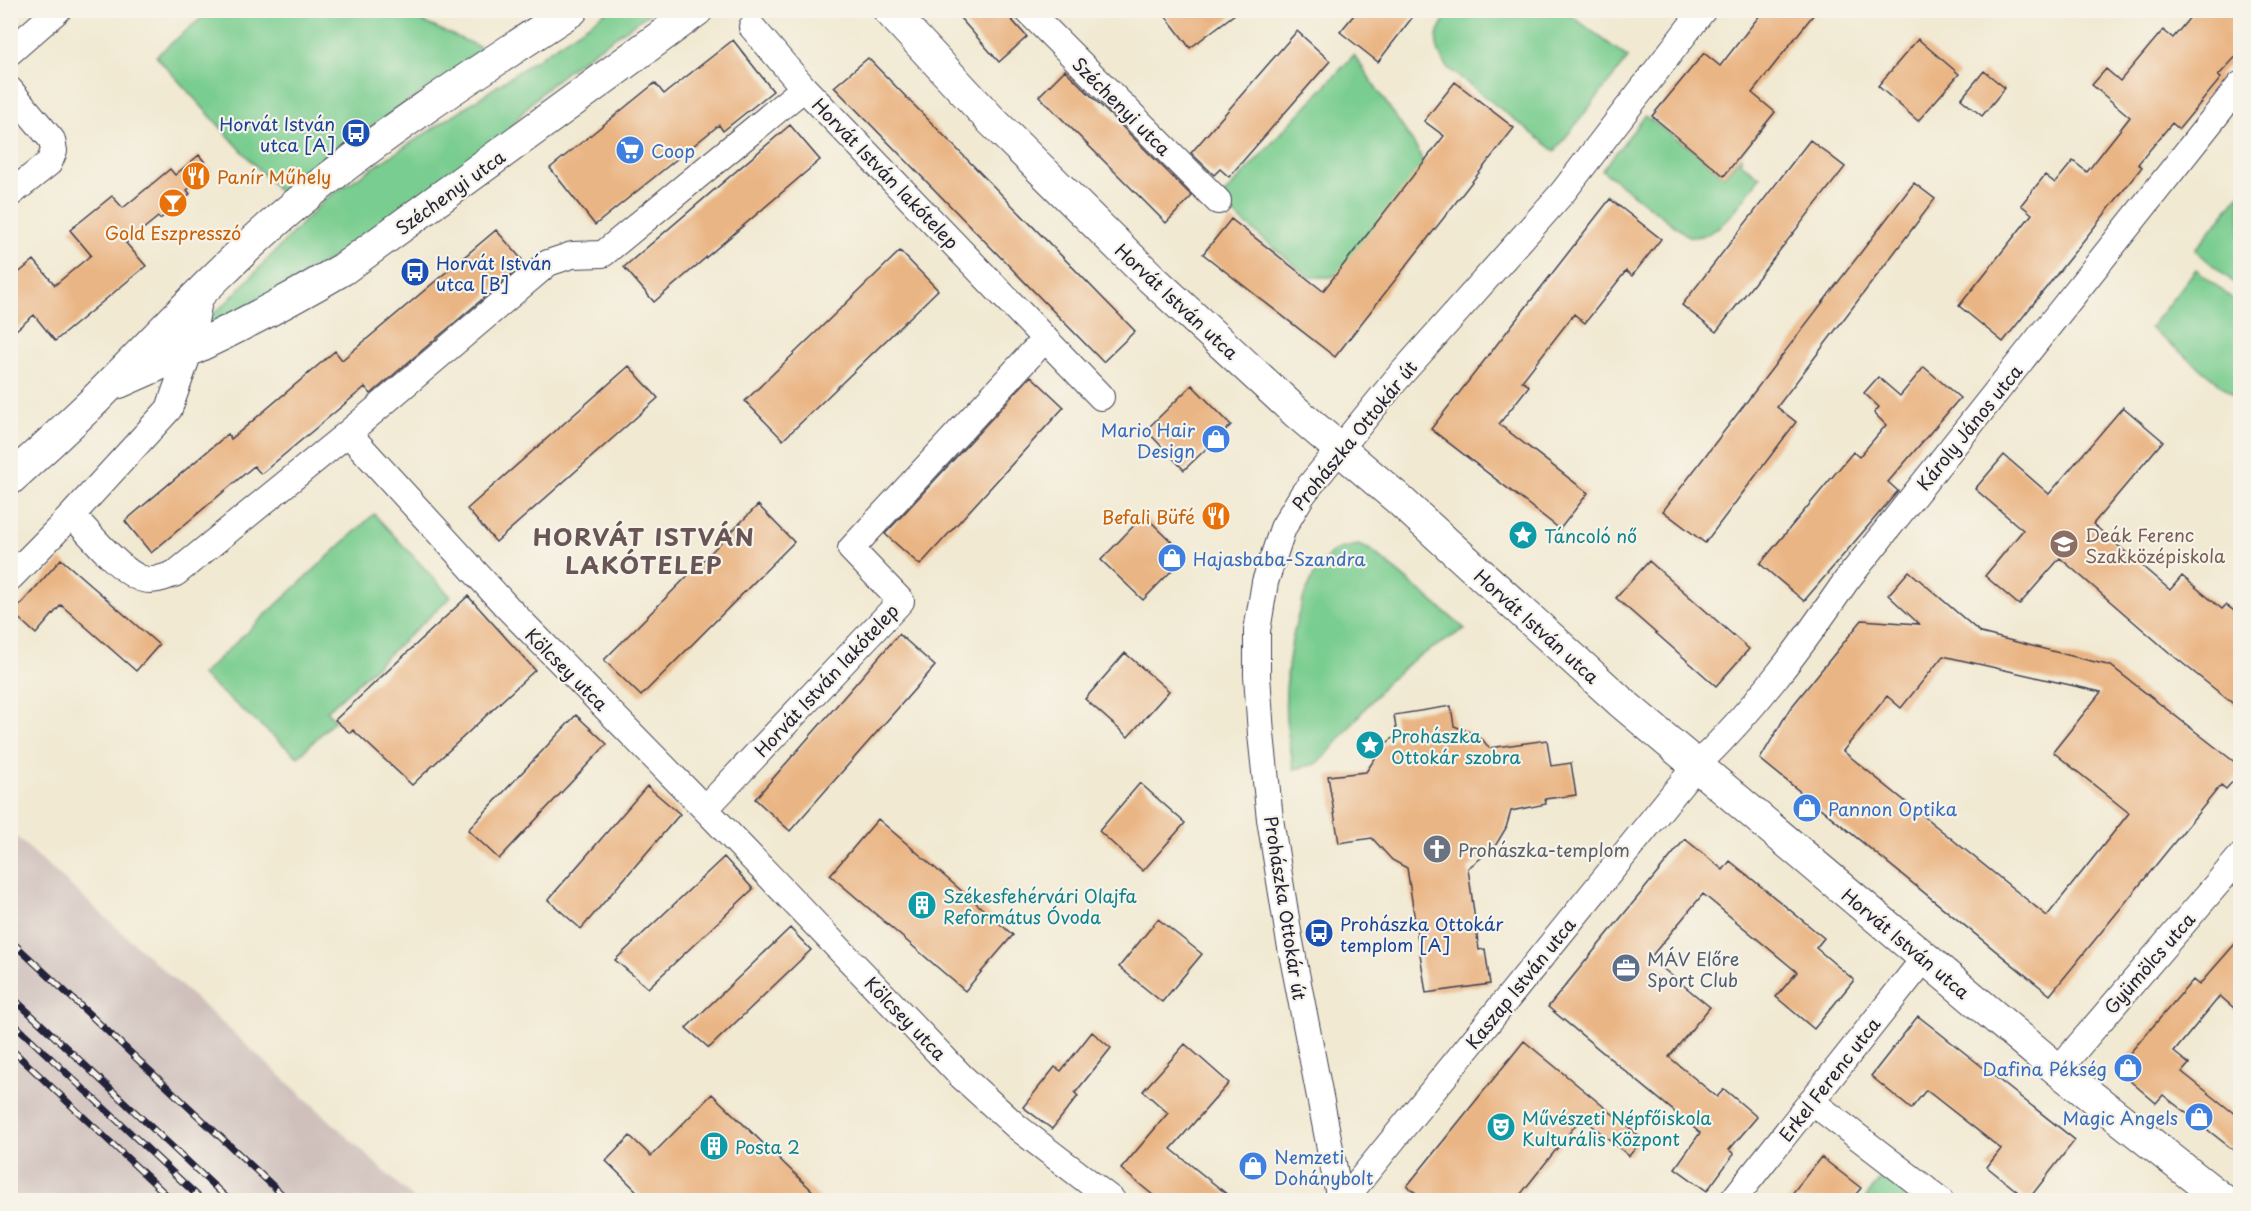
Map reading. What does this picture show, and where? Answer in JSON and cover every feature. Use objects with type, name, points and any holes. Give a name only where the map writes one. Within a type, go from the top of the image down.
[{"type":"main road","name":"Széchenyi utca","points":[[10,479],[107,387],[201,291],[293,207],[358,157],[470,77],[572,10]]},
{"type":"main road","name":"Széchenyi utca","points":[[107,387],[189,352],[289,301],[343,269],[697,10]]},
{"type":"main road","name":"Horvát István utca","points":[[889,10],[992,121],[1151,278],[1296,412],[1405,505],[1621,702],[2058,1070],[2223,1200]]},
{"type":"street","points":[[10,52],[58,10]]},
{"type":"street","name":"Széchenyi utca","points":[[1027,10],[1218,201]]},
{"type":"street","name":"Prohászka Ottokár út","points":[[1342,1200],[1293,959],[1270,819],[1261,734],[1257,653],[1257,631],[1265,582],[1283,528],[1303,494],[1395,381],[1563,192],[1703,10]]},
{"type":"street","points":[[752,27],[804,88]]},
{"type":"street","name":"Károly János utca","points":[[1696,766],[1717,745],[1799,649],[1853,572],[2241,85]]},
{"type":"street","name":"Horvát István lakótelep","points":[[348,433],[548,263],[573,255],[603,254],[804,88],[1101,397]]},
{"type":"street","points":[[10,90],[52,140],[54,151],[49,163],[10,194]]},
{"type":"street","points":[[10,578],[72,515],[169,409],[189,352],[201,291]]},
{"type":"street","name":"Horvát István lakótelep","points":[[705,808],[901,601],[851,549],[1044,340]]},
{"type":"street","points":[[72,515],[126,570],[143,579],[160,580],[189,564],[348,433]]},
{"type":"street","name":"Kölcsey utca","points":[[348,433],[507,607],[705,808],[961,1076],[1017,1127],[1112,1200]]},
{"type":"street","name":"Kaszap István utca","points":[[1342,1200],[1696,766]]},
{"type":"street","name":"Gyümölcs utca","points":[[2058,1070],[2241,857]]},
{"type":"street","name":"Erkel Ferenc utca","points":[[1733,1200],[1924,959]]},
{"type":"street","points":[[1812,1101],[1940,1200]]},
{"type":"shaded area","points":[[11,832],[325,1116],[415,1200],[11,1200]]},
{"type":"green space","points":[[211,10],[398,11],[482,48],[453,72],[350,141],[282,195],[156,56]]},
{"type":"green space","points":[[608,11],[653,11],[557,79],[523,112],[510,129],[367,237],[298,279],[207,328],[204,322],[227,302],[325,199]]},
{"type":"green space","points":[[1450,11],[1565,11],[1628,58],[1555,151],[1448,68],[1439,52],[1437,39],[1441,26]]},
{"type":"green space","points":[[1354,55],[1418,150],[1423,163],[1419,177],[1345,271],[1330,277],[1309,277],[1218,201]]},
{"type":"green space","points":[[1645,116],[1724,176],[1741,157],[1741,163],[1760,177],[1730,217],[1710,233],[1688,236],[1602,170]]},
{"type":"green space","points":[[2240,194],[2240,288],[2195,250]]},
{"type":"green space","points":[[2196,269],[2240,305],[2240,400],[2150,328]]},
{"type":"green space","points":[[374,514],[451,597],[327,711],[335,720],[298,757],[201,675]]},
{"type":"green space","points":[[1358,545],[1371,550],[1465,629],[1416,658],[1387,682],[1323,759],[1316,764],[1294,769],[1286,719],[1286,700],[1290,653],[1295,628],[1310,582],[1322,564],[1335,551]]},
{"type":"green space","points":[[1885,1173],[1921,1200],[1864,1200]]},
{"type":"building","points":[[953,10],[1003,10],[1027,37],[999,62]]},
{"type":"building","points":[[1161,10],[1240,10],[1190,48]]},
{"type":"building","points":[[1358,10],[1418,10],[1378,62],[1340,32]]},
{"type":"building","points":[[1764,10],[1817,10],[1752,93],[1775,112],[1724,176],[1652,116],[1704,53],[1720,66]]},
{"type":"building","points":[[2196,10],[2241,10],[2241,51],[2218,76],[2221,78],[2179,129],[2172,123],[2138,164],[2142,167],[2003,342],[1959,306],[2032,214],[2021,205],[2045,175],[2055,183],[2073,161],[2087,172],[2130,117],[2092,85],[2106,69],[2120,81],[2163,30],[2173,38]]},
{"type":"building","points":[[1297,31],[1330,61],[1229,177],[1220,169],[1214,175],[1191,153]]},
{"type":"building","points":[[1918,39],[1959,74],[1918,121],[1878,86]]},
{"type":"building","name":"Coop","points":[[733,40],[773,91],[723,131],[719,125],[595,225],[550,168],[655,83],[664,94]]},
{"type":"building","points":[[868,58],[1135,331],[1103,362],[834,87]]},
{"type":"building","points":[[1065,70],[1192,196],[1166,223],[1039,96]]},
{"type":"building","points":[[1984,71],[2005,88],[1982,116],[1961,99]]},
{"type":"building","points":[[1455,82],[1514,128],[1335,357],[1203,254],[1231,219],[1323,291],[1444,136],[1424,121]]},
{"type":"building","points":[[790,125],[820,160],[654,302],[624,267]]},
{"type":"building","points":[[1810,140],[1845,167],[1716,332],[1682,305]]},
{"type":"building","points":[[199,155],[211,170],[187,190],[190,194],[126,243],[146,266],[55,341],[34,315],[10,335],[10,280],[34,260],[55,285],[91,255],[70,230],[112,196],[123,208],[170,169],[175,175]]},
{"type":"building","points":[[1914,183],[1935,199],[1777,407],[1796,422],[1705,543],[1663,511]]},
{"type":"building","points":[[1610,199],[1661,239],[1632,276],[1626,271],[1585,323],[1574,314],[1522,381],[1529,386],[1499,424],[1588,493],[1560,529],[1431,429]]},
{"type":"building","points":[[496,230],[525,263],[371,394],[365,387],[261,474],[254,466],[151,553],[125,521],[228,434],[231,439],[335,351],[342,360]]},
{"type":"building","points":[[900,251],[938,290],[783,440],[745,401]]},
{"type":"building","points":[[629,366],[658,398],[496,542],[467,509]]},
{"type":"building","points":[[1924,367],[1960,398],[1888,482],[1898,491],[1804,601],[1760,564],[1853,452],[1859,457],[1886,425],[1874,413],[1879,407],[1864,393],[1878,377],[1900,396]]},
{"type":"building","points":[[1031,376],[1064,407],[920,565],[885,534]]},
{"type":"building","points":[[1192,385],[1231,425],[1184,470],[1146,430]]},
{"type":"building","name":"Deák Ferenc Szakközépiskola","points":[[2123,407],[2163,441],[2093,524],[2170,590],[2182,576],[2222,609],[2226,605],[2241,616],[2241,710],[2171,654],[2060,558],[2019,605],[1985,576],[2023,530],[1975,489],[2004,455],[2049,494]]},
{"type":"building","points":[[758,505],[794,542],[641,696],[604,660]]},
{"type":"building","points":[[1144,515],[1186,556],[1143,600],[1101,560]]},
{"type":"building","points":[[61,559],[159,645],[136,671],[61,605],[36,634],[13,613]]},
{"type":"building","points":[[1649,561],[1749,649],[1716,686],[1616,598]]},
{"type":"building","points":[[1909,571],[1981,633],[2111,666],[2241,767],[2241,772],[2226,789],[2221,785],[2050,995],[1760,759],[1789,710],[1862,620],[1919,624],[1888,595]],"holes":[[[1943,656],[2101,692],[2053,752],[2129,813],[2047,916],[1843,751],[1887,696],[1901,708]]]},
{"type":"building","points":[[468,596],[535,670],[412,785],[353,730],[350,733],[335,720]]},
{"type":"building","points":[[899,634],[935,666],[790,831],[755,799]]},
{"type":"building","points":[[1125,653],[1169,691],[1128,737],[1085,699]]},
{"type":"building","name":"Prohászka-templom","points":[[1451,706],[1454,726],[1483,740],[1489,748],[1547,740],[1551,766],[1571,763],[1576,795],[1545,799],[1546,804],[1511,811],[1506,828],[1494,848],[1468,868],[1479,950],[1485,949],[1490,984],[1426,993],[1407,868],[1392,860],[1372,838],[1339,843],[1328,776],[1366,772],[1384,745],[1397,735],[1394,715]]},
{"type":"building","points":[[576,715],[607,744],[499,859],[468,830]]},
{"type":"building","points":[[1140,783],[1185,823],[1143,871],[1099,831]]},
{"type":"building","points":[[647,786],[680,814],[581,929],[548,900]]},
{"type":"building","name":"Székesfehérvári Olajfa Református Óvoda","points":[[878,819],[1013,935],[965,991],[830,875]]},
{"type":"building","points":[[1685,839],[1723,870],[1730,861],[1824,938],[1816,948],[1854,980],[1814,1029],[1776,997],[1797,972],[1703,894],[1650,958],[1710,1007],[1669,1057],[1717,1097],[1724,1089],[1757,1117],[1729,1150],[1734,1154],[1707,1191],[1675,1168],[1700,1133],[1548,1007]]},
{"type":"building","points":[[724,857],[753,889],[648,988],[615,960]]},
{"type":"building","points":[[1158,919],[1202,954],[1162,1002],[1119,967]]},
{"type":"building","points":[[790,928],[811,950],[709,1048],[686,1028]]},
{"type":"building","points":[[2241,937],[2241,1014],[2220,996],[2174,1052],[2189,1064],[2182,1072],[2241,1119],[2241,1156],[2163,1095],[2156,1103],[2116,1069],[2193,980],[2199,985]]},
{"type":"building","points":[[1918,1016],[2075,1140],[2028,1200],[1987,1167],[2001,1149],[1926,1090],[1911,1109],[1871,1076]]},
{"type":"building","points":[[1092,1032],[1111,1048],[1075,1093],[1078,1096],[1052,1129],[1023,1107],[1055,1067],[1061,1071]]},
{"type":"building","points":[[1524,1041],[1643,1139],[1629,1156],[1582,1117],[1516,1200],[1425,1200],[1407,1186]]},
{"type":"building","points":[[1185,1044],[1229,1083],[1171,1149],[1234,1200],[1159,1200],[1121,1169],[1168,1113],[1143,1091]]},
{"type":"building","name":"Posta 2","points":[[712,1094],[822,1200],[646,1200],[606,1161],[630,1136],[651,1156]]},
{"type":"building","points":[[1821,1157],[1861,1188],[1851,1200],[1787,1200]]},
{"type":"railway","points":[[10,940],[288,1200]]},
{"type":"railway","points":[[10,995],[229,1200]]},
{"type":"railway","points":[[10,1020],[202,1200]]},
{"type":"railway","points":[[10,1048],[172,1200]]},
{"type":"place","name":"Horvát István utca [A]","points":[[356,133]]},
{"type":"place","name":"Coop","points":[[630,150]]},
{"type":"place","name":"Panír Műhely","points":[[196,176]]},
{"type":"place","name":"Gold Eszpresszó","points":[[173,203]]},
{"type":"place","name":"Horvát István utca [B]","points":[[415,272]]},
{"type":"place","name":"Mario Hair Design","points":[[1216,439]]},
{"type":"place","name":"Befali Büfé","points":[[1216,516]]},
{"type":"place","name":"Táncoló nő","points":[[1523,535]]},
{"type":"place","name":"Deák Ferenc Szakközépiskola","points":[[2064,544]]},
{"type":"place","name":"Hajasbaba-Szandra","points":[[1172,558]]},
{"type":"place","name":"Prohászka Ottokár szobra","points":[[1370,745]]},
{"type":"place","name":"Pannon Optika","points":[[1807,808]]},
{"type":"place","name":"Prohászka-templom","points":[[1437,849]]},
{"type":"place","name":"Székesfehérvári Olajfa Református Óvoda","points":[[922,905]]},
{"type":"place","name":"Prohászka Ottokár templom [A]","points":[[1319,933]]},
{"type":"place","name":"MÁV Előre Sport Club","points":[[1626,968]]},
{"type":"place","name":"Dafina Pékség","points":[[2128,1068]]},
{"type":"place","name":"Magic Angels","points":[[2199,1117]]},
{"type":"place","name":"Művészeti Népfőiskola Kulturális Központ","points":[[1501,1127]]},
{"type":"place","name":"Posta 2","points":[[714,1146]]},
{"type":"place","name":"Nemzeti Dohánybolt","points":[[1253,1166]]},
{"type":"district","name":"HORVÁT ISTVÁN LAKÓTELEP","points":[[644,550]]}]
